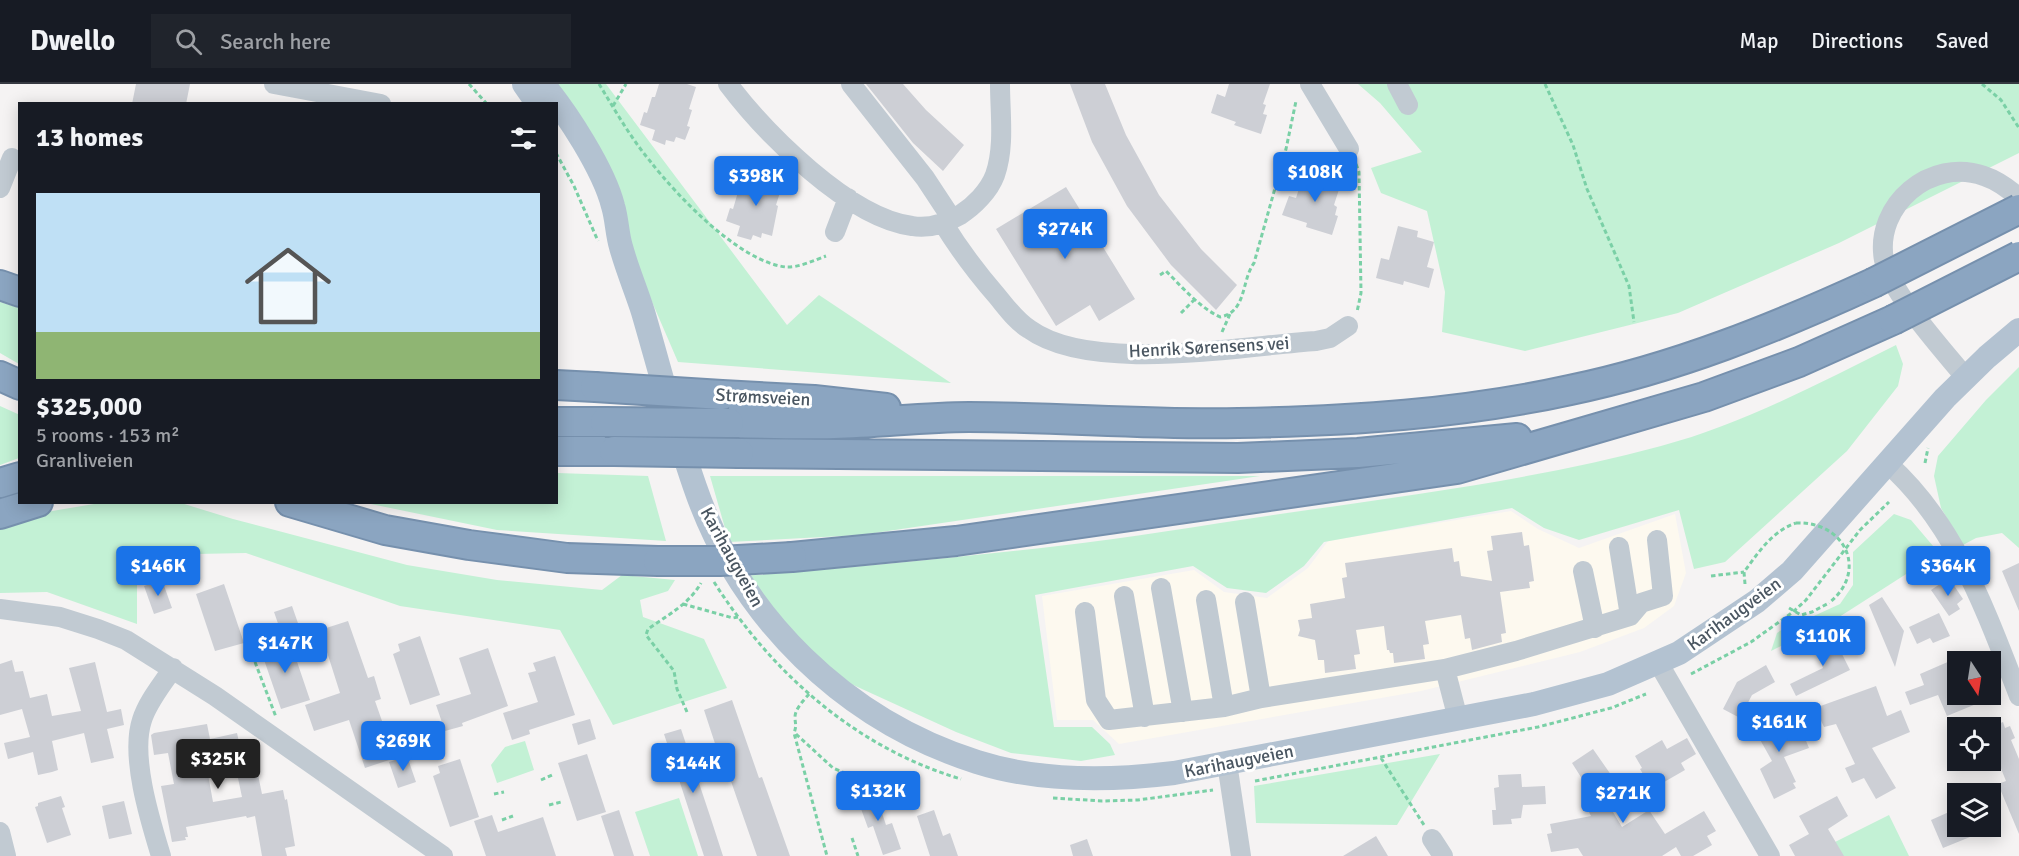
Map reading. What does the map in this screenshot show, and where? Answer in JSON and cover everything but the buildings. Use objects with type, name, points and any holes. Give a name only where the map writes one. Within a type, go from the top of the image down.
[{"type":"highway","points":[[558,422],[833,424],[969,417],[1238,423],[1358,419],[1495,405],[1573,390],[1630,375],[1699,354],[1781,324],[1873,283],[2019,209]]},
{"type":"highway","points":[[297,504],[385,530],[469,545],[567,558],[720,561],[792,557],[967,540],[1391,480],[1456,469],[1669,408],[1759,378],[1842,344],[2019,256]]},
{"type":"highway","points":[[0,285],[18,291]]},
{"type":"highway","points":[[0,376],[18,384]]},
{"type":"highway","name":"Strømsveien","points":[[558,385],[814,400],[969,417]]},
{"type":"highway","points":[[558,451],[1238,458],[1403,450],[1597,427]]},
{"type":"highway","points":[[0,483],[18,478]]},
{"type":"highway","points":[[0,514],[32,504]]},
{"type":"main road","points":[[524,84],[537,102]]},
{"type":"main road","name":"Karihaugveien","points":[[543,84],[557,102]]},
{"type":"main road","name":"Karihaugveien","points":[[558,104],[574,125],[613,204],[621,246],[692,479],[708,519],[740,580],[770,622],[802,657],[849,698],[897,728],[978,762],[1009,769],[1073,778],[1174,773],[1577,694],[1659,664],[1711,633],[1773,589],[1812,550],[1965,377],[2015,333]]},
{"type":"main road","name":"Karihaugveien","points":[[558,133],[621,246]]},
{"type":"street","points":[[274,84],[370,102]]},
{"type":"street","points":[[728,84],[783,147],[810,171],[874,213],[909,226],[923,227],[947,221],[978,201],[994,177],[1000,144],[999,84]]},
{"type":"street","name":"Henrik Sørensens vei","points":[[850,84],[926,178],[965,259],[1012,314],[1028,329],[1051,342],[1083,350],[1170,354],[1330,338],[1348,326]]},
{"type":"street","points":[[1310,84],[1349,149]]},
{"type":"street","points":[[1397,84],[1408,105]]},
{"type":"street","points":[[0,188],[10,156]]},
{"type":"street","points":[[1965,377],[1919,320],[1889,275],[1884,261],[1883,248],[1888,219],[1909,191],[1923,181],[1951,172],[1984,176],[2019,198]]},
{"type":"street","points":[[835,231],[848,198]]},
{"type":"street","points":[[1887,463],[1922,499],[1958,553],[1986,612],[2019,696]]},
{"type":"street","points":[[1085,612],[1096,700],[1109,720],[1145,717],[1224,707],[1261,698],[1445,669],[1516,651],[1630,616],[1641,603],[1663,596],[1657,540]]},
{"type":"street","points":[[1619,547],[1630,616]]},
{"type":"street","points":[[1583,571],[1595,628]]},
{"type":"street","points":[[1161,588],[1183,712]]},
{"type":"street","points":[[1124,596],[1145,717]]},
{"type":"street","points":[[1206,600],[1224,707]]},
{"type":"street","points":[[1245,602],[1261,698]]},
{"type":"street","points":[[0,609],[60,617],[126,640],[215,696],[443,856]]},
{"type":"street","points":[[1659,664],[1770,856]]},
{"type":"street","points":[[161,856],[147,814],[139,736],[146,711],[173,668]]},
{"type":"street","points":[[1445,669],[1458,719]]},
{"type":"street","points":[[1227,763],[1241,856]]},
{"type":"street","points":[[0,832],[6,856]]},
{"type":"street","points":[[1432,838],[1443,856]]},
{"type":"path","points":[[469,84],[485,102]]},
{"type":"path","points":[[599,84],[650,162],[709,223],[741,249],[768,262],[789,268],[826,256]]},
{"type":"path","points":[[613,106],[626,84]]},
{"type":"path","points":[[1545,84],[1574,145],[1587,189],[1629,286],[1634,322]]},
{"type":"path","points":[[1982,84],[2001,100],[2019,128]]},
{"type":"path","points":[[1160,275],[1166,271],[1210,312],[1220,317],[1231,314],[1240,303],[1286,149],[1296,101]]},
{"type":"path","points":[[1348,326],[1358,310],[1361,282],[1359,172],[1349,149]]},
{"type":"path","points":[[1181,313],[1195,299]]},
{"type":"path","points":[[1691,674],[1751,642],[1793,612],[1860,530],[1889,501]]},
{"type":"path","points":[[1745,584],[1744,573],[1777,532],[1796,523],[1817,524],[1827,528],[1836,535],[1847,554],[1849,566],[1844,585],[1829,603],[1812,612],[1801,615],[1789,608]]},
{"type":"path","points":[[1711,576],[1744,573]]},
{"type":"path","points":[[687,712],[677,689],[674,671],[646,635],[648,628],[694,594],[703,578]]},
{"type":"path","points":[[683,604],[733,618],[738,617]]},
{"type":"path","points":[[255,662],[277,719],[280,742]]},
{"type":"path","points":[[809,694],[795,715],[798,725],[794,733],[827,856]]},
{"type":"path","points":[[1255,781],[1538,727],[1611,708],[1646,694]]},
{"type":"path","points":[[794,733],[833,768],[874,786],[891,801]]},
{"type":"path","points":[[1381,758],[1403,789],[1432,838]]},
{"type":"path","points":[[541,780],[552,775]]},
{"type":"path","points":[[494,794],[504,792]]},
{"type":"path","points":[[549,805],[561,802]]},
{"type":"path","points":[[502,820],[513,816]]},
{"type":"path","points":[[852,838],[858,856]]},
{"type":"shaded area","points":[[1511,511],[1538,529],[1579,548],[1675,514],[1686,573],[1674,606],[1644,628],[1580,652],[1421,691],[1119,744],[1093,720],[1057,720],[1042,596],[1194,570],[1224,592],[1267,598],[1308,568],[1328,541]]},
{"type":"green space","points":[[556,84],[606,84],[787,325],[819,295],[951,383],[678,362]]},
{"type":"green space","points":[[1358,84],[2019,84],[2019,153],[1839,243],[1678,313],[1525,351],[1442,332],[1445,292],[1427,211],[1381,193],[1371,168],[1422,152],[1380,103]]},
{"type":"green space","points":[[0,302],[18,308],[18,363],[0,353]]},
{"type":"green space","points":[[1896,345],[1903,364],[1898,386],[1847,451],[1725,562],[1694,569],[1679,510],[1579,540],[1544,528],[1512,508],[1324,542],[1304,566],[1266,593],[1227,588],[1193,566],[1035,595],[1054,727],[1092,727],[1110,744],[1115,755],[1081,761],[1011,753],[956,732],[827,673],[744,576],[1087,542],[1428,493],[1569,468],[1661,446],[1722,426],[1781,402]]},
{"type":"green space","points":[[2019,367],[2019,548],[2002,533],[1976,538],[1963,545],[1941,508],[1934,476],[1938,456],[1986,400]]},
{"type":"green space","points":[[0,406],[18,414],[18,458],[0,465]]},
{"type":"green space","points":[[558,473],[648,476],[666,541],[497,530],[371,504],[558,504]]},
{"type":"green space","points":[[710,476],[1260,476],[861,535],[729,542]]},
{"type":"green space","points":[[94,504],[184,504],[407,565],[497,580],[602,590],[622,575],[675,580],[668,591],[640,600],[643,617],[704,639],[727,688],[613,725],[560,630],[400,606],[246,553],[148,555],[137,584],[137,624],[47,592],[0,593],[0,527],[40,513]]},
{"type":"green space","points":[[1894,514],[1911,520],[1939,553],[1836,619],[1771,651],[1777,633],[1790,624],[1805,620],[1840,604],[1853,585],[1853,552]]},
{"type":"green space","points":[[525,741],[534,770],[497,783],[491,765],[505,747]]},
{"type":"green space","points":[[1440,754],[1397,825],[1256,823],[1254,786]]},
{"type":"green space","points":[[679,798],[698,856],[650,856],[635,812]]},
{"type":"green space","points":[[1889,815],[1909,856],[1807,856]]}]
